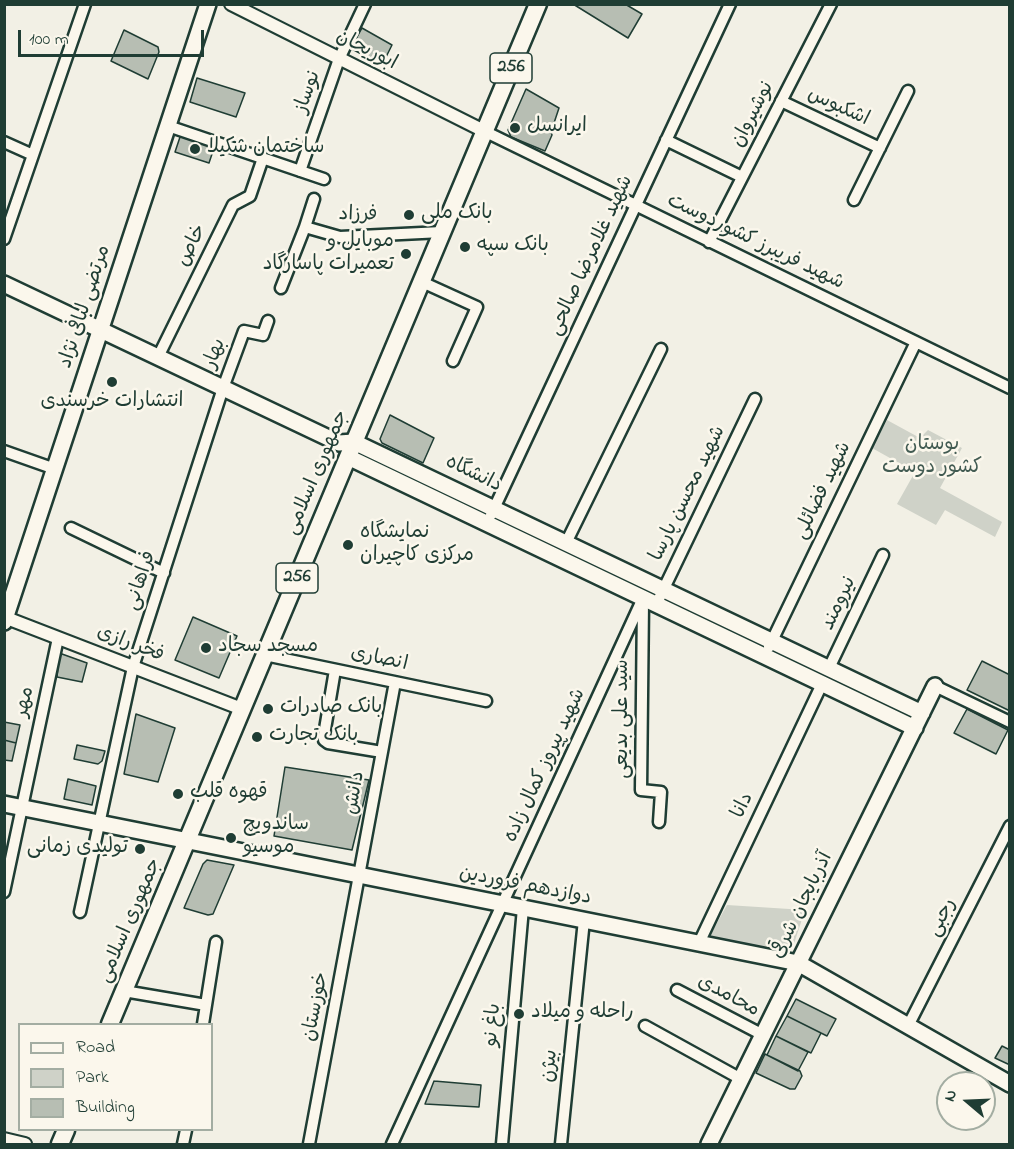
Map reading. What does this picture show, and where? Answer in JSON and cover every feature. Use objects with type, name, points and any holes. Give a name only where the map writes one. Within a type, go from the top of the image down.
[{"type":"main road","name":"مرتضی لبافی نژاد","points":[[5,619],[208,4]]},
{"type":"main road","name":"جمهوری اسلامی","points":[[110,1023],[538,4]]},
{"type":"main road","name":"دانشگاه","points":[[4,284],[339,443],[487,524],[915,728]]},
{"type":"main road","name":"دانشگاه","points":[[351,450],[494,508],[922,713]]},
{"type":"main road","points":[[562,560],[566,543]]},
{"type":"main road","points":[[649,602],[657,586]]},
{"type":"main road","points":[[822,684],[829,668]]},
{"type":"main road","name":"آذربایجان شرقی","points":[[709,1144],[935,686]]},
{"type":"main road","name":"دوازدهم فروردین","points":[[4,804],[798,963],[1010,1083]]},
{"type":"street","points":[[4,239],[85,4]]},
{"type":"street","name":"ابوریحان","points":[[231,4],[484,131]]},
{"type":"street","name":"نوساز","points":[[300,171],[339,59],[365,4]]},
{"type":"street","name":"شهید غلامرضا صالحی","points":[[487,524],[730,4]]},
{"type":"street","name":"نوشیروان","points":[[709,242],[831,4]]},
{"type":"street","points":[[854,200],[908,91]]},
{"type":"street","name":"اشکبوس","points":[[781,101],[880,148]]},
{"type":"street","points":[[168,126],[324,179]]},
{"type":"street","name":"شهید فریبرز کشوردوست","points":[[484,131],[1010,388]]},
{"type":"street","points":[[666,140],[742,177]]},
{"type":"street","points":[[4,142],[33,155]]},
{"type":"street","name":"خاص","points":[[158,357],[233,205],[250,196],[263,158]]},
{"type":"street","points":[[281,288],[314,199]]},
{"type":"street","name":"فرزاد","points":[[305,226],[340,237],[442,232]]},
{"type":"street","points":[[422,282],[477,307],[453,361]]},
{"type":"street","name":"بهار","points":[[223,388],[244,331],[262,335],[268,321]]},
{"type":"street","name":"شهید فضائلی","points":[[765,657],[916,342]]},
{"type":"street","points":[[566,543],[661,349]]},
{"type":"street","name":"فراهانی","points":[[80,912],[133,667],[223,388]]},
{"type":"street","name":"شهید محسن پارسا","points":[[657,586],[755,399]]},
{"type":"street","points":[[4,451],[55,469]]},
{"type":"street","points":[[71,528],[164,573]]},
{"type":"street","name":"نیرومند","points":[[829,668],[883,555]]},
{"type":"street","name":"سید علی بدیعی","points":[[649,602],[641,790],[661,792],[659,822]]},
{"type":"street","name":"شهید پیروز کمال زاده","points":[[392,1144],[502,904],[649,602]]},
{"type":"street","name":"فخر رازی","points":[[5,619],[242,709]]},
{"type":"street","name":"مهر","points":[[4,892],[58,638]]},
{"type":"street","name":"انصاری","points":[[265,654],[486,701]]},
{"type":"street","points":[[335,670],[324,740],[328,743],[382,752]]},
{"type":"street","name":"دانش","points":[[359,875],[395,682]]},
{"type":"street","name":"دانا","points":[[699,944],[822,684]]},
{"type":"street","points":[[935,686],[1010,722]]},
{"type":"street","name":"رجبی","points":[[908,1026],[1010,826]]},
{"type":"street","name":"خوزستان","points":[[309,1144],[359,875]]},
{"type":"street","name":"باغ نو","points":[[502,1144],[523,908]]},
{"type":"street","name":"بیژن","points":[[561,1144],[584,920]]},
{"type":"street","points":[[203,1023],[216,942]]},
{"type":"street","name":"محامدی","points":[[677,990],[763,1035]]},
{"type":"street","points":[[124,991],[206,1005]]},
{"type":"street","points":[[645,1026],[741,1079]]},
{"type":"street","points":[[4,1139],[25,1144]]},
{"type":"green space","name":"بوستان کشور دوست","points":[[887,420],[920,438],[928,430],[962,448],[940,488],[1002,522],[995,537],[945,510],[936,525],[897,504],[915,472],[872,448]]},
{"type":"green space","points":[[727,905],[805,910],[792,950],[708,939]]},
{"type":"building","points":[[573,4],[625,4],[642,14],[628,38]]},
{"type":"building","points":[[362,28],[392,45],[382,65],[352,49]]},
{"type":"building","points":[[124,30],[158,47],[159,52],[148,79],[111,61]]},
{"type":"building","points":[[197,78],[245,93],[236,117],[190,102]]},
{"type":"building","points":[[526,89],[559,108],[545,151],[511,137],[508,130]]},
{"type":"building","name":"ساختمان شکیلا","points":[[181,134],[215,145],[209,163],[175,152]]},
{"type":"building","points":[[390,415],[434,438],[423,463],[382,443],[380,439]]},
{"type":"building","name":"مسجد سجاد","points":[[193,617],[237,636],[219,678],[175,660]]},
{"type":"building","points":[[62,654],[87,663],[82,682],[57,677],[59,656]]},
{"type":"building","points":[[982,661],[1010,675],[1010,711],[967,690]]},
{"type":"building","points":[[967,709],[1008,730],[996,754],[954,733]]},
{"type":"building","points":[[136,714],[175,728],[158,782],[124,774]]},
{"type":"building","points":[[4,722],[20,725],[16,743],[4,740]]},
{"type":"building","points":[[4,740],[16,743],[12,761],[4,760]]},
{"type":"building","points":[[77,745],[105,751],[102,761],[98,764],[74,759]]},
{"type":"building","points":[[285,767],[369,780],[352,850],[274,836]]},
{"type":"building","points":[[68,779],[96,786],[92,805],[64,799]]},
{"type":"building","points":[[207,860],[234,865],[213,914],[208,915],[184,908],[203,864]]},
{"type":"building","points":[[796,999],[836,1019],[827,1036],[787,1016]]},
{"type":"building","points":[[787,1016],[821,1033],[811,1053],[776,1036]]},
{"type":"building","points":[[776,1036],[808,1052],[798,1071],[767,1055]]},
{"type":"building","points":[[1002,1046],[1010,1050],[1010,1065],[995,1058]]},
{"type":"building","points":[[765,1054],[800,1071],[802,1076],[795,1089],[790,1089],[756,1073]]},
{"type":"building","points":[[434,1081],[481,1085],[479,1107],[425,1104]]},
{"type":"place","name":"ایرانسل","points":[[515,128]]},
{"type":"place","name":"ساختمان شکیلا","points":[[195,149]]},
{"type":"place","name":"بانک ملی","points":[[409,215]]},
{"type":"place","name":"بانک سپه","points":[[465,247]]},
{"type":"place","name":"موبایل و تعمیرات پاسارگاد","points":[[406,254]]},
{"type":"place","name":"انتشارات خرسندی","points":[[112,382]]},
{"type":"place","name":"نمایشگاه مرکزی کاچیران","points":[[348,545]]},
{"type":"place","name":"مسجد سجاد","points":[[206,648]]},
{"type":"place","name":"بانک صادرات","points":[[268,709]]},
{"type":"place","name":"بانک تجارت","points":[[257,737]]},
{"type":"place","name":"قهوه قلب","points":[[178,794]]},
{"type":"place","name":"ساندویچ موسیو","points":[[231,838]]},
{"type":"place","name":"تولیدی زمانی","points":[[140,849]]},
{"type":"place","name":"راحله و میلاد","points":[[519,1014]]}]
